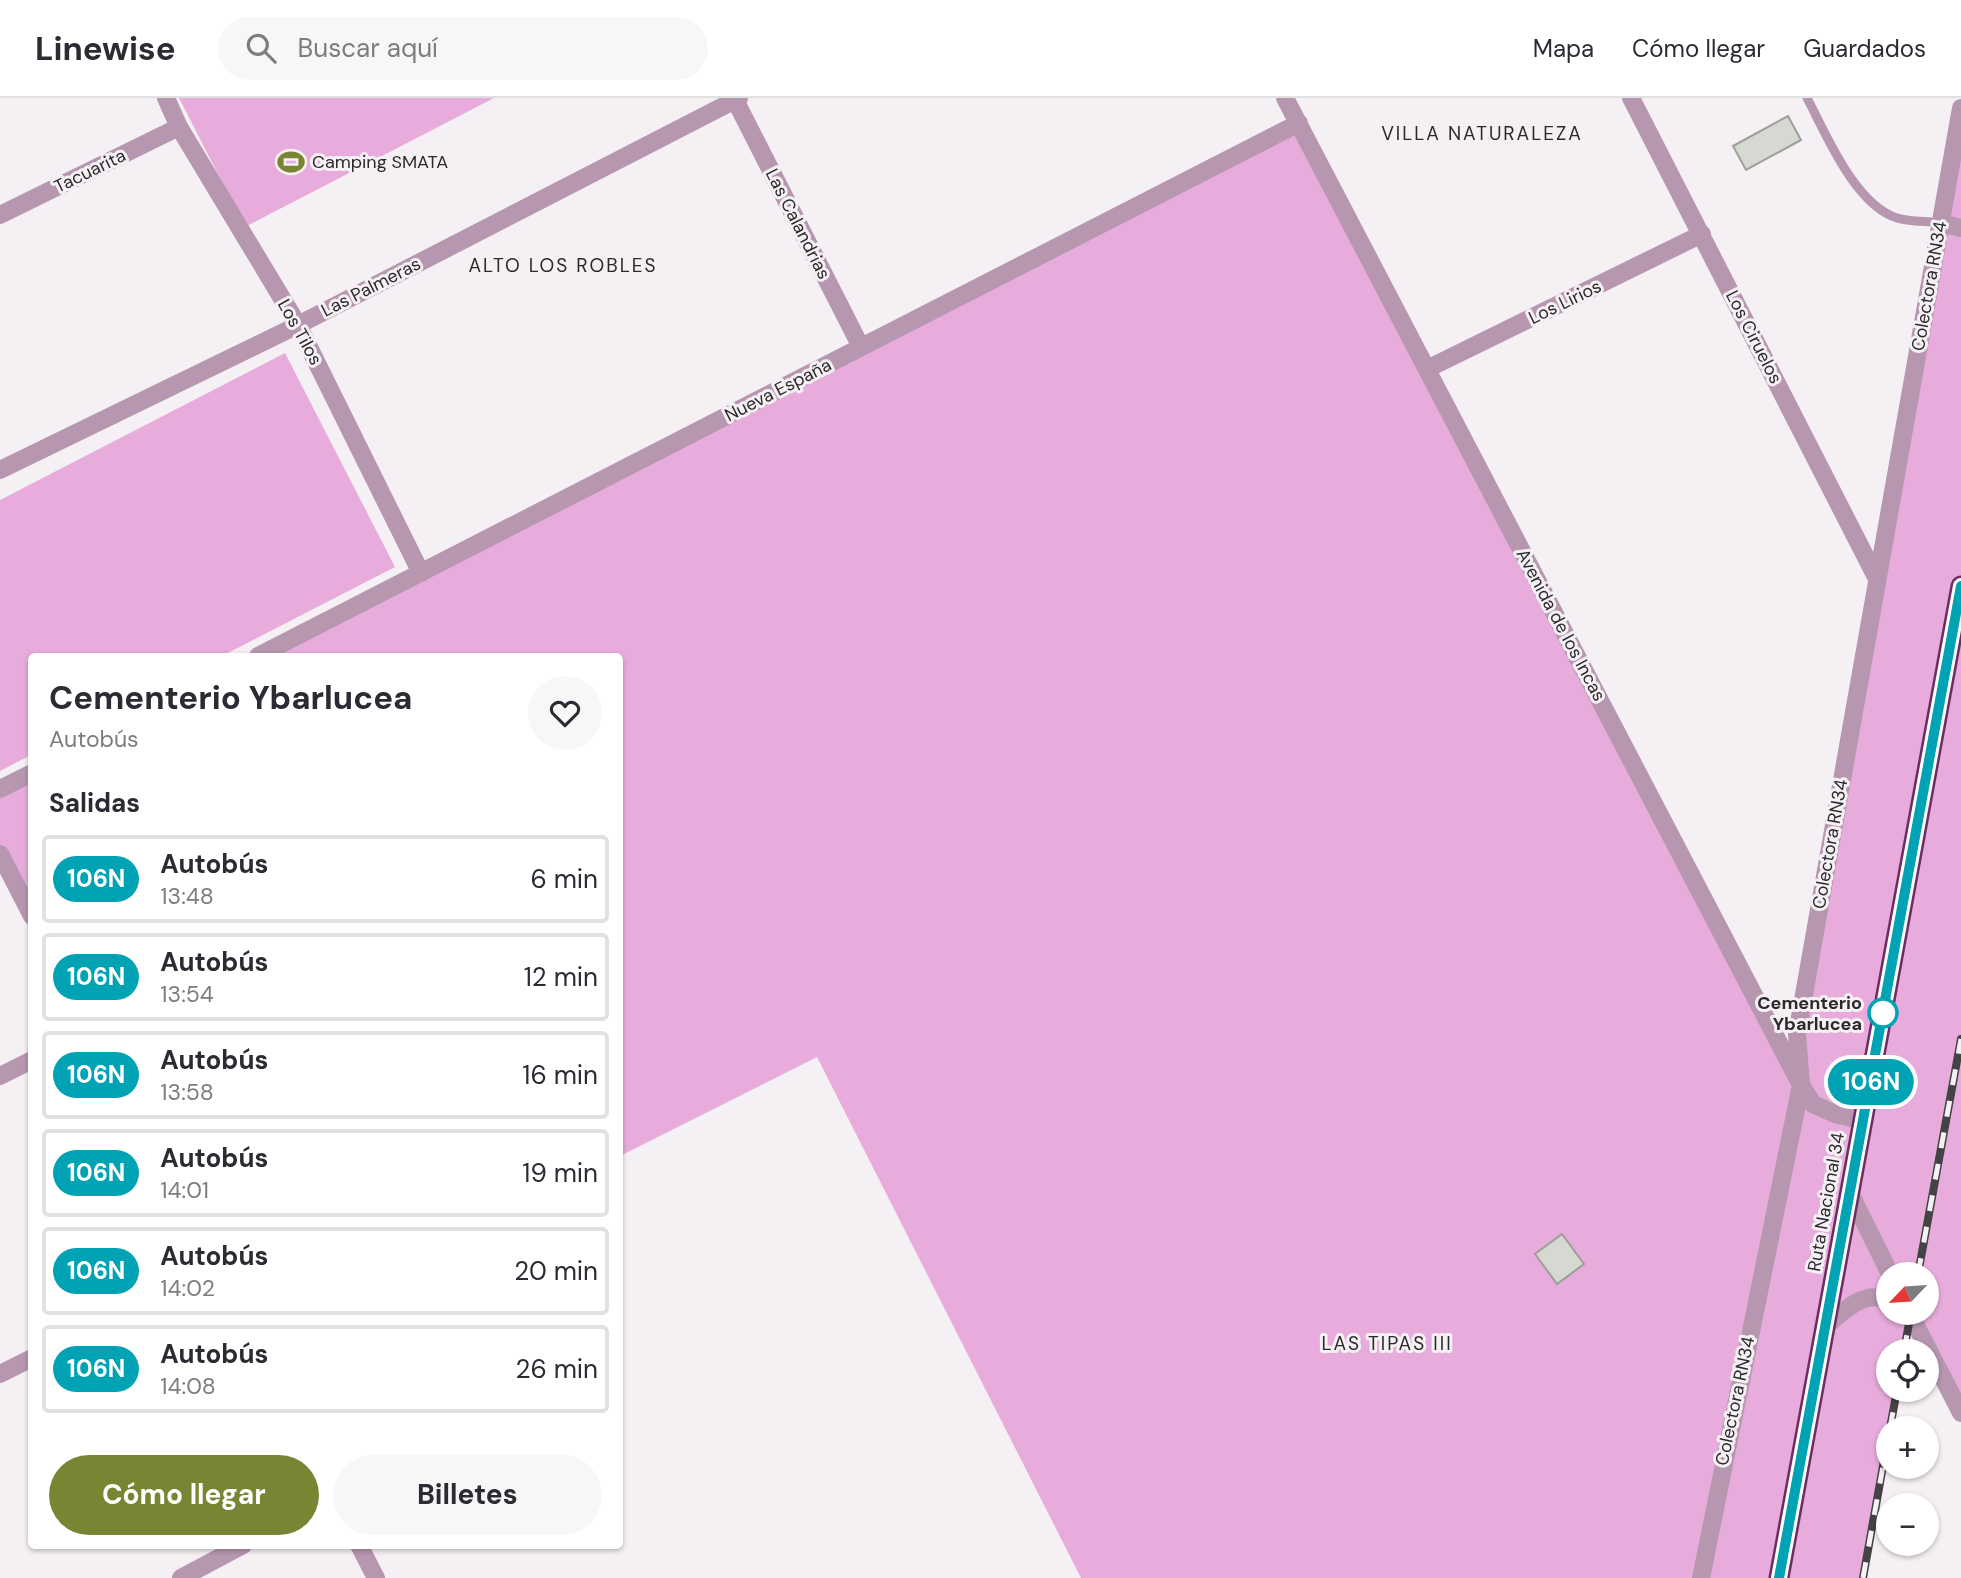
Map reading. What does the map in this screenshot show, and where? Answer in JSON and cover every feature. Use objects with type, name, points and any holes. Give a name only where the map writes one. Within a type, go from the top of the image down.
[{"type":"highway","name":"Ruta Nacional 34","points":[[1779,1578],[1961,586]]},
{"type":"street","name":"Los Tilos","points":[[166,98],[179,127],[298,325],[421,572]]},
{"type":"street","name":"Avenida de los Incas","points":[[1285,98],[1801,1085],[1812,1104],[1835,1114],[1864,1121]]},
{"type":"street","name":"Los Ciruelos","points":[[1631,98],[1876,577]]},
{"type":"street","name":"Las Palmeras","points":[[0,470],[298,325],[737,99]]},
{"type":"street","name":"Las Calandrias","points":[[737,99],[861,347]]},
{"type":"street","name":"Colectora RN34","points":[[1701,1578],[1801,1085],[1797,1034],[1961,108]]},
{"type":"street","name":"Nueva España","points":[[264,653],[1299,123]]},
{"type":"street","name":"Tacuarita","points":[[0,215],[179,127]]},
{"type":"street","points":[[1940,223],[1961,228]]},
{"type":"street","name":"Los Lirios","points":[[1427,369],[1702,234]]},
{"type":"street","points":[[0,789],[28,775]]},
{"type":"street","points":[[0,854],[28,908]]},
{"type":"street","points":[[0,1076],[28,1062]]},
{"type":"street","points":[[1850,1193],[1884,1262]]},
{"type":"street","points":[[1826,1326],[1856,1301],[1876,1299]]},
{"type":"street","points":[[1915,1325],[1961,1413]]},
{"type":"street","points":[[0,1374],[28,1360]]},
{"type":"street","points":[[181,1578],[235,1549]]},
{"type":"street","points":[[361,1549],[376,1578]]},
{"type":"lane","points":[[1807,98],[1835,151],[1868,201],[1896,218],[1940,223]]},
{"type":"shaded area","name":"Camping SMATA","points":[[179,98],[494,98],[245,227]]},
{"type":"shaded area","points":[[1961,108],[1961,1413],[1939,1370],[1939,1339],[1923,1339],[1916,1325],[1939,1325],[1939,1262],[1876,1262],[1876,1325],[1909,1325],[1906,1339],[1876,1339],[1876,1402],[1895,1402],[1892,1416],[1876,1416],[1876,1479],[1881,1479],[1878,1493],[1876,1493],[1863,1578],[1081,1578],[817,1057],[623,1154],[623,653],[264,653],[1299,123],[1800,1083],[1797,1034]]},
{"type":"shaded area","points":[[285,353],[395,567],[228,653],[28,653],[28,757],[0,771],[0,500]]},
{"type":"shaded area","points":[[28,775],[28,910],[0,854],[0,789]]},
{"type":"building","points":[[1788,116],[1801,140],[1746,170],[1733,146]]},
{"type":"building","points":[[1562,1234],[1584,1264],[1557,1284],[1535,1254]]},
{"type":"railway","points":[[1920,1262],[1961,1039]]},
{"type":"railway","points":[[1906,1339],[1909,1325]]},
{"type":"railway","points":[[1892,1416],[1895,1402]]},
{"type":"railway","points":[[1863,1578],[1881,1479]]},
{"type":"bus line","name":"106N","points":[[1779,1578],[1961,586]]},
{"type":"place","name":"Camping SMATA","points":[[291,162]]},
{"type":"place","name":"Cementerio Ybarlucea","points":[[1883,1013]]},
{"type":"district","name":"VILLA NATURALEZA","points":[[1482,133]]},
{"type":"district","name":"ALTO LOS ROBLES","points":[[563,265]]},
{"type":"district","name":"LAS TIPAS III","points":[[1387,1343]]}]
